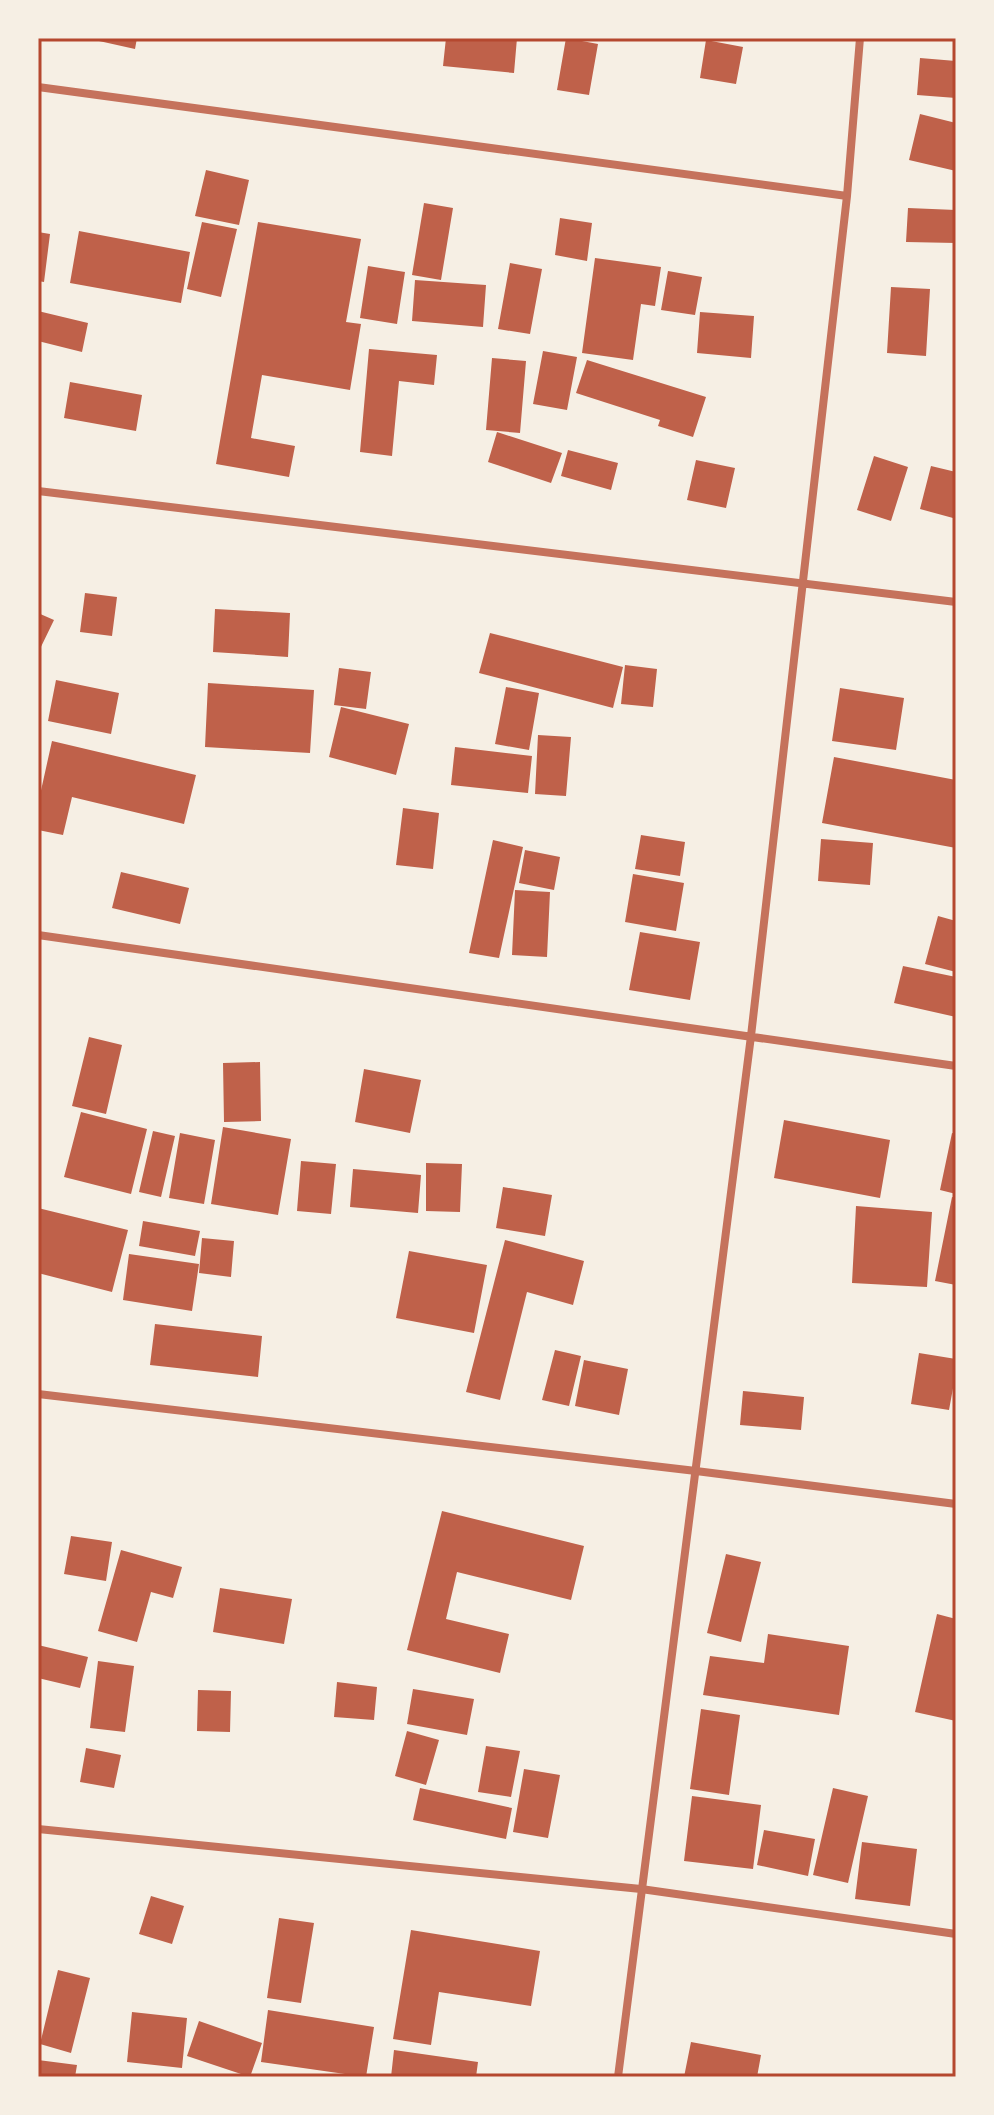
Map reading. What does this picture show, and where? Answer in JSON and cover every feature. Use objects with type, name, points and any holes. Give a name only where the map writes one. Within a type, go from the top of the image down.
[{"type":"street","points":[[618,2077],[751,1036],[847,196],[860,38]]},
{"type":"street","points":[[38,87],[847,196]]},
{"type":"street","points":[[38,491],[956,602]]},
{"type":"street","points":[[38,935],[956,1066]]},
{"type":"street","points":[[38,1394],[956,1504]]},
{"type":"street","points":[[38,1829],[641,1889],[956,1934]]},
{"type":"building","points":[[100,38],[137,38],[135,49],[99,41]]},
{"type":"building","points":[[446,38],[517,38],[514,73],[443,66]]},
{"type":"building","points":[[566,38],[598,44],[589,95],[557,90]]},
{"type":"building","points":[[706,40],[743,47],[736,84],[700,78]]},
{"type":"building","points":[[920,58],[956,61],[956,98],[917,95]]},
{"type":"building","points":[[920,114],[956,123],[956,171],[909,160]]},
{"type":"building","points":[[206,170],[249,180],[239,225],[195,216]]},
{"type":"building","points":[[424,203],[453,208],[441,280],[412,275]]},
{"type":"building","points":[[908,208],[956,210],[956,243],[906,242]]},
{"type":"building","points":[[560,218],[592,223],[587,261],[555,255]]},
{"type":"building","points":[[202,222],[237,229],[221,297],[187,289]]},
{"type":"building","points":[[258,222],[361,239],[346,322],[361,324],[350,390],[262,375],[251,438],[295,446],[289,477],[216,464]]},
{"type":"building","points":[[79,231],[190,252],[181,303],[70,283]]},
{"type":"building","points":[[38,232],[50,234],[44,282],[38,281]]},
{"type":"building","points":[[595,258],[661,267],[655,306],[641,304],[633,360],[582,353]]},
{"type":"building","points":[[510,263],[542,269],[530,334],[498,329]]},
{"type":"building","points":[[368,266],[405,272],[397,324],[360,318]]},
{"type":"building","points":[[668,271],[702,277],[695,315],[661,310]]},
{"type":"building","points":[[415,280],[486,285],[483,327],[412,321]]},
{"type":"building","points":[[891,287],[930,289],[926,356],[887,353]]},
{"type":"building","points":[[38,311],[88,323],[82,352],[38,341]]},
{"type":"building","points":[[700,312],[754,316],[751,358],[697,353]]},
{"type":"building","points":[[369,349],[437,355],[434,385],[399,381],[392,456],[360,452]]},
{"type":"building","points":[[543,351],[577,357],[567,410],[533,404]]},
{"type":"building","points":[[492,358],[526,361],[520,433],[486,430]]},
{"type":"building","points":[[587,360],[706,397],[693,437],[658,426],[660,420],[576,393]]},
{"type":"building","points":[[70,382],[142,395],[136,431],[64,418]]},
{"type":"building","points":[[497,432],[562,453],[551,483],[488,462]]},
{"type":"building","points":[[568,450],[618,463],[611,490],[561,476]]},
{"type":"building","points":[[874,456],[908,467],[891,521],[857,510]]},
{"type":"building","points":[[696,460],[735,468],[726,508],[687,500]]},
{"type":"building","points":[[931,466],[956,472],[953,518],[920,509]]},
{"type":"building","points":[[85,593],[117,597],[112,636],[80,632]]},
{"type":"building","points":[[215,609],[290,613],[288,657],[213,652]]},
{"type":"building","points":[[38,613],[54,620],[38,653]]},
{"type":"building","points":[[490,633],[623,667],[613,708],[479,673]]},
{"type":"building","points":[[625,665],[657,669],[653,707],[621,704]]},
{"type":"building","points":[[339,668],[371,672],[366,709],[334,705]]},
{"type":"building","points":[[56,680],[119,693],[111,734],[48,721]]},
{"type":"building","points":[[208,683],[314,690],[310,753],[205,747]]},
{"type":"building","points":[[506,687],[539,693],[529,750],[495,744]]},
{"type":"building","points":[[840,688],[904,698],[896,750],[832,741]]},
{"type":"building","points":[[341,707],[409,724],[396,775],[329,757]]},
{"type":"building","points":[[538,735],[571,737],[566,796],[535,794]]},
{"type":"building","points":[[52,741],[196,775],[184,824],[72,797],[63,835],[38,830],[38,804]]},
{"type":"building","points":[[455,747],[532,756],[528,793],[451,785]]},
{"type":"building","points":[[834,757],[956,780],[956,848],[822,823]]},
{"type":"building","points":[[403,808],[439,813],[433,869],[396,865]]},
{"type":"building","points":[[641,835],[685,842],[680,876],[635,869]]},
{"type":"building","points":[[821,839],[873,843],[870,885],[818,881]]},
{"type":"building","points":[[493,840],[523,847],[499,958],[469,953]]},
{"type":"building","points":[[525,850],[560,857],[554,890],[519,883]]},
{"type":"building","points":[[121,872],[189,888],[180,924],[112,908]]},
{"type":"building","points":[[633,874],[684,883],[676,931],[625,922]]},
{"type":"building","points":[[515,890],[550,892],[547,957],[512,955]]},
{"type":"building","points":[[938,916],[956,921],[956,972],[925,964]]},
{"type":"building","points":[[640,932],[700,942],[690,1000],[629,990]]},
{"type":"building","points":[[903,966],[956,977],[956,1017],[894,1003]]},
{"type":"building","points":[[89,1037],[122,1045],[106,1114],[72,1106]]},
{"type":"building","points":[[260,1062],[261,1121],[224,1122],[223,1063]]},
{"type":"building","points":[[364,1069],[421,1080],[410,1133],[355,1122]]},
{"type":"building","points":[[81,1112],[147,1129],[131,1194],[64,1177]]},
{"type":"building","points":[[784,1120],[890,1140],[880,1198],[774,1178]]},
{"type":"building","points":[[223,1127],[291,1139],[278,1215],[211,1204]]},
{"type":"building","points":[[153,1131],[175,1136],[161,1197],[139,1192]]},
{"type":"building","points":[[180,1133],[215,1140],[204,1204],[169,1198]]},
{"type":"building","points":[[952,1133],[956,1134],[956,1194],[940,1190]]},
{"type":"building","points":[[301,1161],[336,1164],[331,1214],[297,1211]]},
{"type":"building","points":[[426,1163],[462,1164],[460,1212],[426,1211]]},
{"type":"building","points":[[353,1169],[421,1175],[418,1213],[350,1207]]},
{"type":"building","points":[[503,1187],[552,1195],[545,1236],[496,1228]]},
{"type":"building","points":[[952,1197],[956,1198],[956,1285],[935,1281]]},
{"type":"building","points":[[856,1206],[932,1212],[927,1287],[852,1283]]},
{"type":"building","points":[[38,1208],[128,1230],[112,1292],[38,1273]]},
{"type":"building","points":[[143,1221],[200,1231],[195,1256],[139,1246]]},
{"type":"building","points":[[202,1238],[234,1241],[231,1277],[199,1273]]},
{"type":"building","points":[[505,1240],[584,1261],[573,1305],[527,1292],[500,1400],[466,1392]]},
{"type":"building","points":[[409,1251],[487,1265],[474,1333],[396,1318]]},
{"type":"building","points":[[129,1254],[199,1264],[192,1311],[123,1300]]},
{"type":"building","points":[[155,1324],[262,1336],[258,1377],[150,1365]]},
{"type":"building","points":[[555,1350],[581,1356],[569,1406],[542,1400]]},
{"type":"building","points":[[919,1353],[956,1359],[949,1410],[911,1404]]},
{"type":"building","points":[[584,1360],[628,1369],[619,1415],[575,1406]]},
{"type":"building","points":[[743,1391],[804,1397],[801,1430],[740,1425]]},
{"type":"building","points":[[442,1511],[584,1546],[571,1600],[457,1572],[446,1619],[509,1634],[500,1673],[407,1650]]},
{"type":"building","points":[[71,1536],[112,1542],[106,1581],[64,1574]]},
{"type":"building","points":[[121,1550],[182,1567],[173,1598],[151,1592],[137,1642],[98,1631]]},
{"type":"building","points":[[726,1554],[761,1562],[741,1642],[707,1633]]},
{"type":"building","points":[[220,1588],[292,1599],[284,1644],[213,1632]]},
{"type":"building","points":[[937,1614],[956,1619],[956,1721],[915,1712]]},
{"type":"building","points":[[768,1634],[849,1646],[839,1715],[703,1695],[710,1656],[764,1663]]},
{"type":"building","points":[[38,1645],[88,1657],[80,1688],[38,1678]]},
{"type":"building","points":[[98,1661],[134,1666],[125,1732],[90,1728]]},
{"type":"building","points":[[337,1682],[377,1687],[374,1720],[334,1717]]},
{"type":"building","points":[[413,1689],[474,1699],[467,1735],[407,1724]]},
{"type":"building","points":[[198,1690],[231,1691],[230,1732],[197,1731]]},
{"type":"building","points":[[701,1709],[740,1715],[729,1795],[690,1789]]},
{"type":"building","points":[[407,1731],[439,1740],[426,1785],[395,1776]]},
{"type":"building","points":[[486,1746],[520,1751],[511,1797],[478,1792]]},
{"type":"building","points":[[86,1748],[121,1755],[114,1788],[80,1782]]},
{"type":"building","points":[[524,1769],[560,1775],[548,1838],[513,1832]]},
{"type":"building","points":[[420,1788],[512,1808],[506,1839],[413,1820]]},
{"type":"building","points":[[833,1788],[868,1796],[848,1883],[813,1875]]},
{"type":"building","points":[[692,1796],[761,1805],[753,1869],[684,1861]]},
{"type":"building","points":[[764,1830],[815,1839],[808,1876],[757,1865]]},
{"type":"building","points":[[862,1842],[917,1849],[910,1906],[855,1899]]},
{"type":"building","points":[[151,1896],[184,1906],[172,1944],[139,1934]]},
{"type":"building","points":[[279,1918],[314,1923],[301,2003],[267,1998]]},
{"type":"building","points":[[411,1930],[540,1951],[531,2006],[439,1992],[431,2045],[393,2039]]},
{"type":"building","points":[[58,1970],[90,1978],[71,2053],[40,2044]]},
{"type":"building","points":[[268,2010],[374,2027],[366,2077],[261,2062]]},
{"type":"building","points":[[132,2012],[187,2018],[182,2068],[127,2062]]},
{"type":"building","points":[[199,2021],[262,2043],[250,2077],[187,2056]]},
{"type":"building","points":[[691,2042],[761,2055],[757,2077],[684,2077]]},
{"type":"building","points":[[394,2050],[478,2062],[476,2077],[391,2077]]},
{"type":"building","points":[[38,2060],[77,2065],[75,2077],[38,2077]]}]
